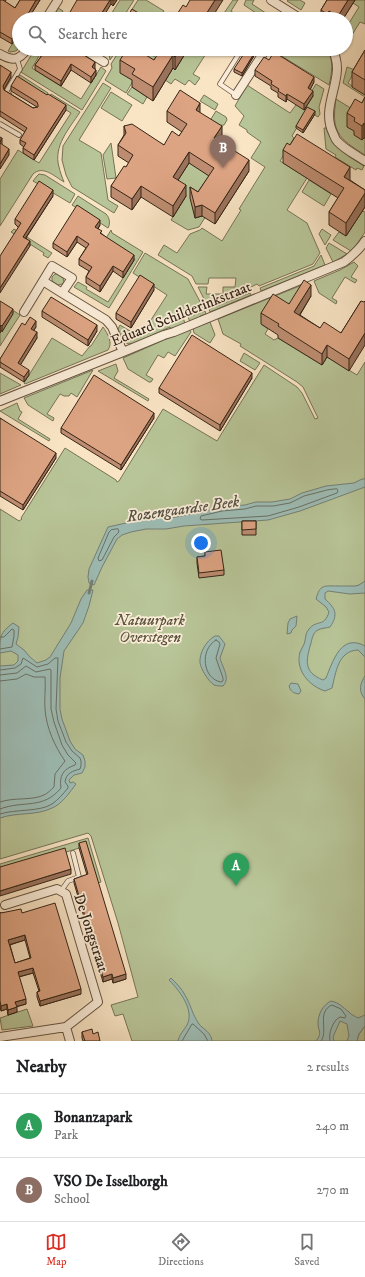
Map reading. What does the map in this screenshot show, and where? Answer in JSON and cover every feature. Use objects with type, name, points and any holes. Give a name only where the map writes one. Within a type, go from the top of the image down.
[{"type":"street","points":[[50,12],[58,0]]},
{"type":"street","points":[[272,0],[285,12]]},
{"type":"street","points":[[0,54],[10,59],[17,59],[21,56]]},
{"type":"street","points":[[94,56],[104,62]]},
{"type":"street","points":[[236,95],[261,56]]},
{"type":"street","points":[[335,56],[337,60],[336,81],[328,109],[330,127],[337,141],[365,160]]},
{"type":"street","name":"Eduard Schilderinkstraat","points":[[0,401],[174,332],[344,262],[362,247],[365,241]]},
{"type":"street","points":[[24,312],[52,266],[72,278],[62,293]]},
{"type":"street","points":[[43,281],[106,320],[112,327],[123,352]]},
{"type":"street","name":"De Jongstraat","points":[[0,1037],[66,1027],[98,1002],[66,894],[58,889],[5,905]]},
{"type":"street","points":[[66,1027],[70,1041]]},
{"type":"lane","points":[[236,95],[220,84],[238,56]]},
{"type":"lane","points":[[12,96],[6,92],[20,69],[17,59]]},
{"type":"lane","points":[[0,124],[18,135]]},
{"type":"lane","points":[[61,891],[68,881],[80,877],[73,853]]},
{"type":"green space","points":[[120,0],[134,0],[126,12],[112,12]]},
{"type":"green space","points":[[138,0],[146,0],[164,11],[163,12],[130,12]]},
{"type":"green space","points":[[233,0],[238,0],[231,11],[232,12],[225,12]]},
{"type":"green space","points":[[246,0],[254,0],[252,4],[264,12],[254,12],[244,5]]},
{"type":"green space","points":[[300,0],[305,3],[301,10],[287,1]]},
{"type":"green space","points":[[353,0],[365,0],[365,24],[360,22],[353,33],[353,17],[359,7],[353,3]]},
{"type":"green space","points":[[58,8],[63,11],[62,12],[55,12]]},
{"type":"green space","points":[[12,44],[12,52],[8,51]]},
{"type":"green space","points":[[31,56],[39,56],[32,68],[81,99],[101,67],[106,71],[82,110],[21,72]]},
{"type":"green space","points":[[116,56],[153,56],[168,65],[176,56],[205,56],[193,74],[200,78],[195,85],[189,80],[185,85],[175,79],[171,84],[161,77],[133,81],[126,93],[105,80],[112,68],[111,64]]},
{"type":"green space","points":[[281,56],[330,56],[332,67],[329,85]]},
{"type":"green space","points":[[347,67],[355,70],[348,83],[352,86],[365,78],[365,97],[343,83]]},
{"type":"green space","points":[[20,75],[48,93],[45,98],[16,81]]},
{"type":"green space","points":[[103,83],[111,88],[79,140],[101,153],[108,200],[118,206],[114,213],[72,187],[66,175],[62,160],[63,146]]},
{"type":"green space","points":[[316,84],[324,89],[319,107],[320,114],[318,117],[307,110],[292,136],[294,138],[280,161],[307,178],[287,210],[307,223],[320,253],[313,264],[259,286],[257,284],[249,288],[250,290],[208,307],[198,287],[207,287],[206,294],[223,294],[223,287],[235,287],[236,278],[209,278],[208,284],[196,284],[192,276],[158,255],[164,245],[177,253],[190,234],[202,228],[222,241],[241,210],[239,209],[265,167],[251,158],[261,142],[239,125],[244,116],[235,106],[247,85],[290,113],[296,105],[310,94]]},
{"type":"green space","points":[[132,87],[147,97],[143,104],[127,94]]},
{"type":"green space","points":[[111,92],[132,105],[122,121],[101,108]]},
{"type":"green space","points":[[51,94],[80,112],[63,138],[58,152],[60,173],[64,182],[45,171],[33,174],[0,226],[0,179],[18,150],[39,163],[71,113],[48,99]]},
{"type":"green space","points":[[204,95],[218,104],[215,110],[200,101]]},
{"type":"green space","points":[[336,99],[357,112],[365,128],[365,155],[348,144],[338,133],[335,119]]},
{"type":"green space","points":[[216,111],[226,117],[227,120],[224,125],[206,127]]},
{"type":"green space","points":[[324,128],[326,128],[333,141],[342,151],[364,166],[362,170],[357,168],[356,170],[335,157],[336,155],[326,149]]},
{"type":"green space","points":[[111,143],[116,178],[107,179],[103,155]]},
{"type":"green space","points":[[193,156],[220,183],[206,216],[199,227],[188,230],[171,220],[186,196],[168,180]]},
{"type":"green space","points":[[39,174],[45,175],[75,194],[70,203],[33,181]]},
{"type":"green space","points":[[309,180],[331,194],[324,206],[302,192]]},
{"type":"green space","points":[[78,196],[106,214],[109,220],[108,228],[72,205]]},
{"type":"green space","points":[[362,211],[365,212],[365,232],[351,251],[333,240],[339,232],[346,236]]},
{"type":"green space","points":[[14,229],[52,253],[48,258],[43,255],[44,253],[11,232]]},
{"type":"green space","points":[[322,229],[331,235],[325,245],[319,234]]},
{"type":"green space","points":[[111,230],[112,233],[143,252],[109,308],[74,287],[78,282],[87,287],[86,289],[108,302],[135,259],[105,240]]},
{"type":"green space","points":[[329,243],[347,254],[333,262],[326,248]]},
{"type":"green space","points":[[145,253],[188,279],[204,309],[183,317],[185,324],[171,330],[170,327],[132,344],[128,344],[121,337],[118,329],[120,325],[140,337],[167,295],[133,273]]},
{"type":"green space","points":[[321,255],[325,265],[261,291],[260,288],[314,266]]},
{"type":"green space","points":[[354,262],[358,266],[351,277],[357,280],[355,283],[345,277],[332,298],[337,301],[336,304],[319,293],[314,281],[340,270]]},
{"type":"green space","points":[[55,274],[63,278],[64,282],[62,284],[58,285],[52,281],[52,277]]},
{"type":"green space","name":"Natuurpark Overstegen","points":[[307,283],[293,310],[261,324],[268,329],[265,334],[274,340],[278,338],[322,365],[327,357],[357,375],[365,362],[365,1023],[355,1041],[132,1041],[123,1014],[115,1016],[111,1005],[138,997],[118,923],[91,836],[88,833],[0,859],[0,509],[19,521],[22,519],[21,518],[65,448],[117,482],[119,481],[163,409],[217,441],[264,365],[297,387],[302,393],[315,419],[318,418],[303,387],[240,346],[241,344],[223,334],[218,319]]},
{"type":"green space","points":[[250,293],[251,295],[210,312],[209,309]]},
{"type":"green space","points":[[14,311],[20,315],[0,346],[0,333]]},
{"type":"green space","points":[[205,311],[206,314],[200,316],[201,318],[190,322],[188,317]]},
{"type":"green space","points":[[210,322],[215,335],[210,343],[194,333],[193,328]]},
{"type":"green space","points":[[103,327],[110,341],[108,350],[25,384],[24,383],[52,338],[82,356],[91,346]]},
{"type":"green space","points":[[189,329],[191,332],[175,356],[168,352],[164,358],[158,355],[146,375],[153,379],[151,382],[128,369],[123,358]]},
{"type":"green space","points":[[244,353],[260,363],[255,370],[240,361]]},
{"type":"green space","points":[[116,364],[118,371],[114,378],[149,399],[148,401],[98,371]]},
{"type":"green space","points":[[93,370],[77,397],[71,393],[69,396],[60,394],[47,414],[54,418],[53,421],[28,405],[24,398]]},
{"type":"green space","points":[[0,373],[21,385],[0,394]]},
{"type":"green space","points":[[17,403],[20,411],[22,412],[18,419],[50,439],[49,441],[0,411]]},
{"type":"green space","points":[[88,838],[101,882],[98,883],[86,846],[0,872],[0,864]]},
{"type":"green space","points":[[27,1009],[33,1026],[2,1030],[0,1018]]},
{"type":"green space","points":[[365,1026],[365,1041],[357,1041],[359,1034]]},
{"type":"water","points":[[365,479],[365,487],[300,511],[268,520],[184,526],[166,529],[146,529],[122,535],[117,539],[94,585],[89,583],[89,569],[108,527],[144,519],[176,517],[221,507],[290,499],[302,493],[326,486],[354,483]]},
{"type":"water","points":[[365,581],[365,593],[350,594],[328,591],[325,593],[325,599],[333,608],[335,615],[330,627],[319,629],[312,638],[307,660],[309,669],[317,677],[323,680],[326,678],[339,651],[350,643],[357,643],[365,646],[365,657],[358,650],[351,651],[346,654],[339,663],[332,688],[325,691],[319,689],[309,681],[301,671],[299,659],[306,634],[312,626],[323,622],[329,612],[326,607],[316,599],[319,591],[323,587],[355,586]]},
{"type":"water","points":[[87,590],[93,590],[89,606],[83,623],[64,651],[60,678],[60,709],[62,719],[70,741],[75,749],[83,755],[85,767],[82,773],[74,775],[69,780],[70,783],[73,782],[76,784],[66,798],[56,806],[40,812],[0,818],[0,666],[14,665],[18,661],[18,655],[11,651],[0,653],[0,643],[3,632],[13,623],[19,627],[16,644],[37,663],[46,660],[50,657],[71,623],[81,599]]},
{"type":"water","points":[[297,616],[296,626],[291,633],[287,634],[290,619]]},
{"type":"water","points":[[215,636],[219,636],[225,644],[220,658],[226,676],[223,686],[214,685],[209,681],[200,663],[204,648]]},
{"type":"water","points":[[365,676],[365,699],[360,688]]},
{"type":"water","points":[[291,683],[298,684],[301,691],[299,694],[291,691],[289,686]]},
{"type":"water","points":[[171,978],[184,993],[199,1024],[209,1033],[212,1041],[178,1041],[187,1025],[189,1013],[185,1001],[169,980]]},
{"type":"water","points":[[331,1001],[339,1004],[358,1018],[365,1015],[365,1026],[359,1034],[357,1041],[347,1041],[349,1036],[347,1024],[340,1021],[333,1037],[334,1041],[316,1041],[320,1034],[318,1020],[320,1013],[323,1007]]},
{"type":"building","points":[[0,0],[3,0],[15,8],[20,0],[36,0],[29,12],[12,12],[12,39],[0,32]]},
{"type":"building","points":[[77,0],[110,0],[102,12],[70,12]]},
{"type":"building","points":[[190,0],[215,0],[207,12],[178,12],[183,5],[186,7]]},
{"type":"building","points":[[327,0],[348,0],[340,12],[324,12],[321,10]]},
{"type":"building","points":[[365,50],[365,80],[352,72]]},
{"type":"building","points":[[41,56],[85,56],[95,62],[92,67],[96,70],[91,77],[71,64],[61,81],[35,65]]},
{"type":"building","points":[[123,56],[147,56],[154,60],[157,56],[172,56],[153,87],[132,74],[135,69],[120,60]]},
{"type":"building","points":[[242,56],[253,56],[242,73],[234,69]]},
{"type":"building","points":[[272,56],[280,56],[314,77],[308,88],[313,91],[304,104],[287,94],[286,96],[278,91],[279,89],[271,84],[272,81],[255,70],[264,57],[269,60]]},
{"type":"building","points":[[0,65],[11,72],[3,86],[4,90],[33,108],[38,107],[37,102],[11,86],[17,76],[66,105],[34,155],[23,148],[26,143],[20,140],[27,128],[0,111]]},
{"type":"building","points":[[180,90],[200,103],[196,110],[222,126],[214,138],[249,160],[215,213],[202,205],[195,207],[190,187],[198,192],[214,168],[189,152],[173,177],[186,185],[173,206],[141,186],[132,199],[111,186],[124,166],[126,167],[133,155],[118,145],[126,133],[124,126],[132,124],[164,145],[172,131],[179,136],[187,124],[167,111]]},
{"type":"building","points":[[365,97],[365,124],[364,123],[362,126],[354,121],[355,118],[347,113],[355,99],[362,103]]},
{"type":"building","points":[[307,107],[315,111],[303,130],[296,126]]},
{"type":"building","points":[[297,134],[350,167],[344,177],[365,190],[365,193],[346,223],[329,212],[344,188],[283,150],[287,143],[290,145]]},
{"type":"building","points":[[0,143],[9,149],[0,164]]},
{"type":"building","points":[[39,181],[53,190],[23,237],[30,241],[0,288],[0,256],[21,223],[15,219]]},
{"type":"building","points":[[77,205],[100,220],[95,227],[102,231],[100,233],[134,255],[123,272],[113,266],[100,286],[86,277],[92,267],[79,259],[89,244],[77,236],[67,252],[53,243]]},
{"type":"building","points":[[140,275],[154,284],[131,322],[116,313]]},
{"type":"building","points":[[304,280],[311,285],[294,312],[320,328],[324,322],[341,333],[361,301],[365,301],[365,333],[349,359],[327,345],[322,354],[278,326],[279,324],[261,313],[273,294],[289,304]]},
{"type":"building","points":[[51,297],[97,325],[88,340],[42,311]]},
{"type":"building","points":[[0,301],[13,309],[0,327]]},
{"type":"building","points":[[30,317],[36,321],[31,329],[37,332],[18,363],[29,370],[24,377],[0,362],[0,359],[22,323],[25,325]]},
{"type":"building","points":[[192,335],[252,373],[220,425],[159,388]]},
{"type":"building","points":[[94,375],[154,413],[121,465],[61,428]]},
{"type":"building","points":[[0,418],[56,453],[23,505],[0,491]]},
{"type":"building","points":[[242,521],[256,521],[256,529],[242,530]]},
{"type":"building","points":[[221,550],[224,570],[199,573],[197,557],[205,556],[205,552]]},
{"type":"building","points":[[86,841],[126,974],[113,978],[112,974],[103,977],[74,879],[88,874],[79,843]]},
{"type":"building","points":[[65,848],[71,869],[0,891],[0,867]]},
{"type":"building","points":[[55,903],[81,989],[40,1001],[37,992],[40,991],[33,968],[18,972],[26,999],[15,1002],[17,1007],[8,1010],[7,1004],[1,1006],[0,1001],[0,912],[21,909],[22,913]],"holes":[[[25,935],[31,958],[15,963],[8,940]]]},
{"type":"building","points":[[92,1029],[93,1034],[98,1032],[100,1041],[85,1041],[82,1032]]},
{"type":"waterway","name":"Rozengaardse Beek","points":[[89,593],[92,581]]},
{"type":"place","name":"VSO De Isselborgh","points":[[223,168]]},
{"type":"place","name":"Bonanzapark","points":[[236,886]]}]
